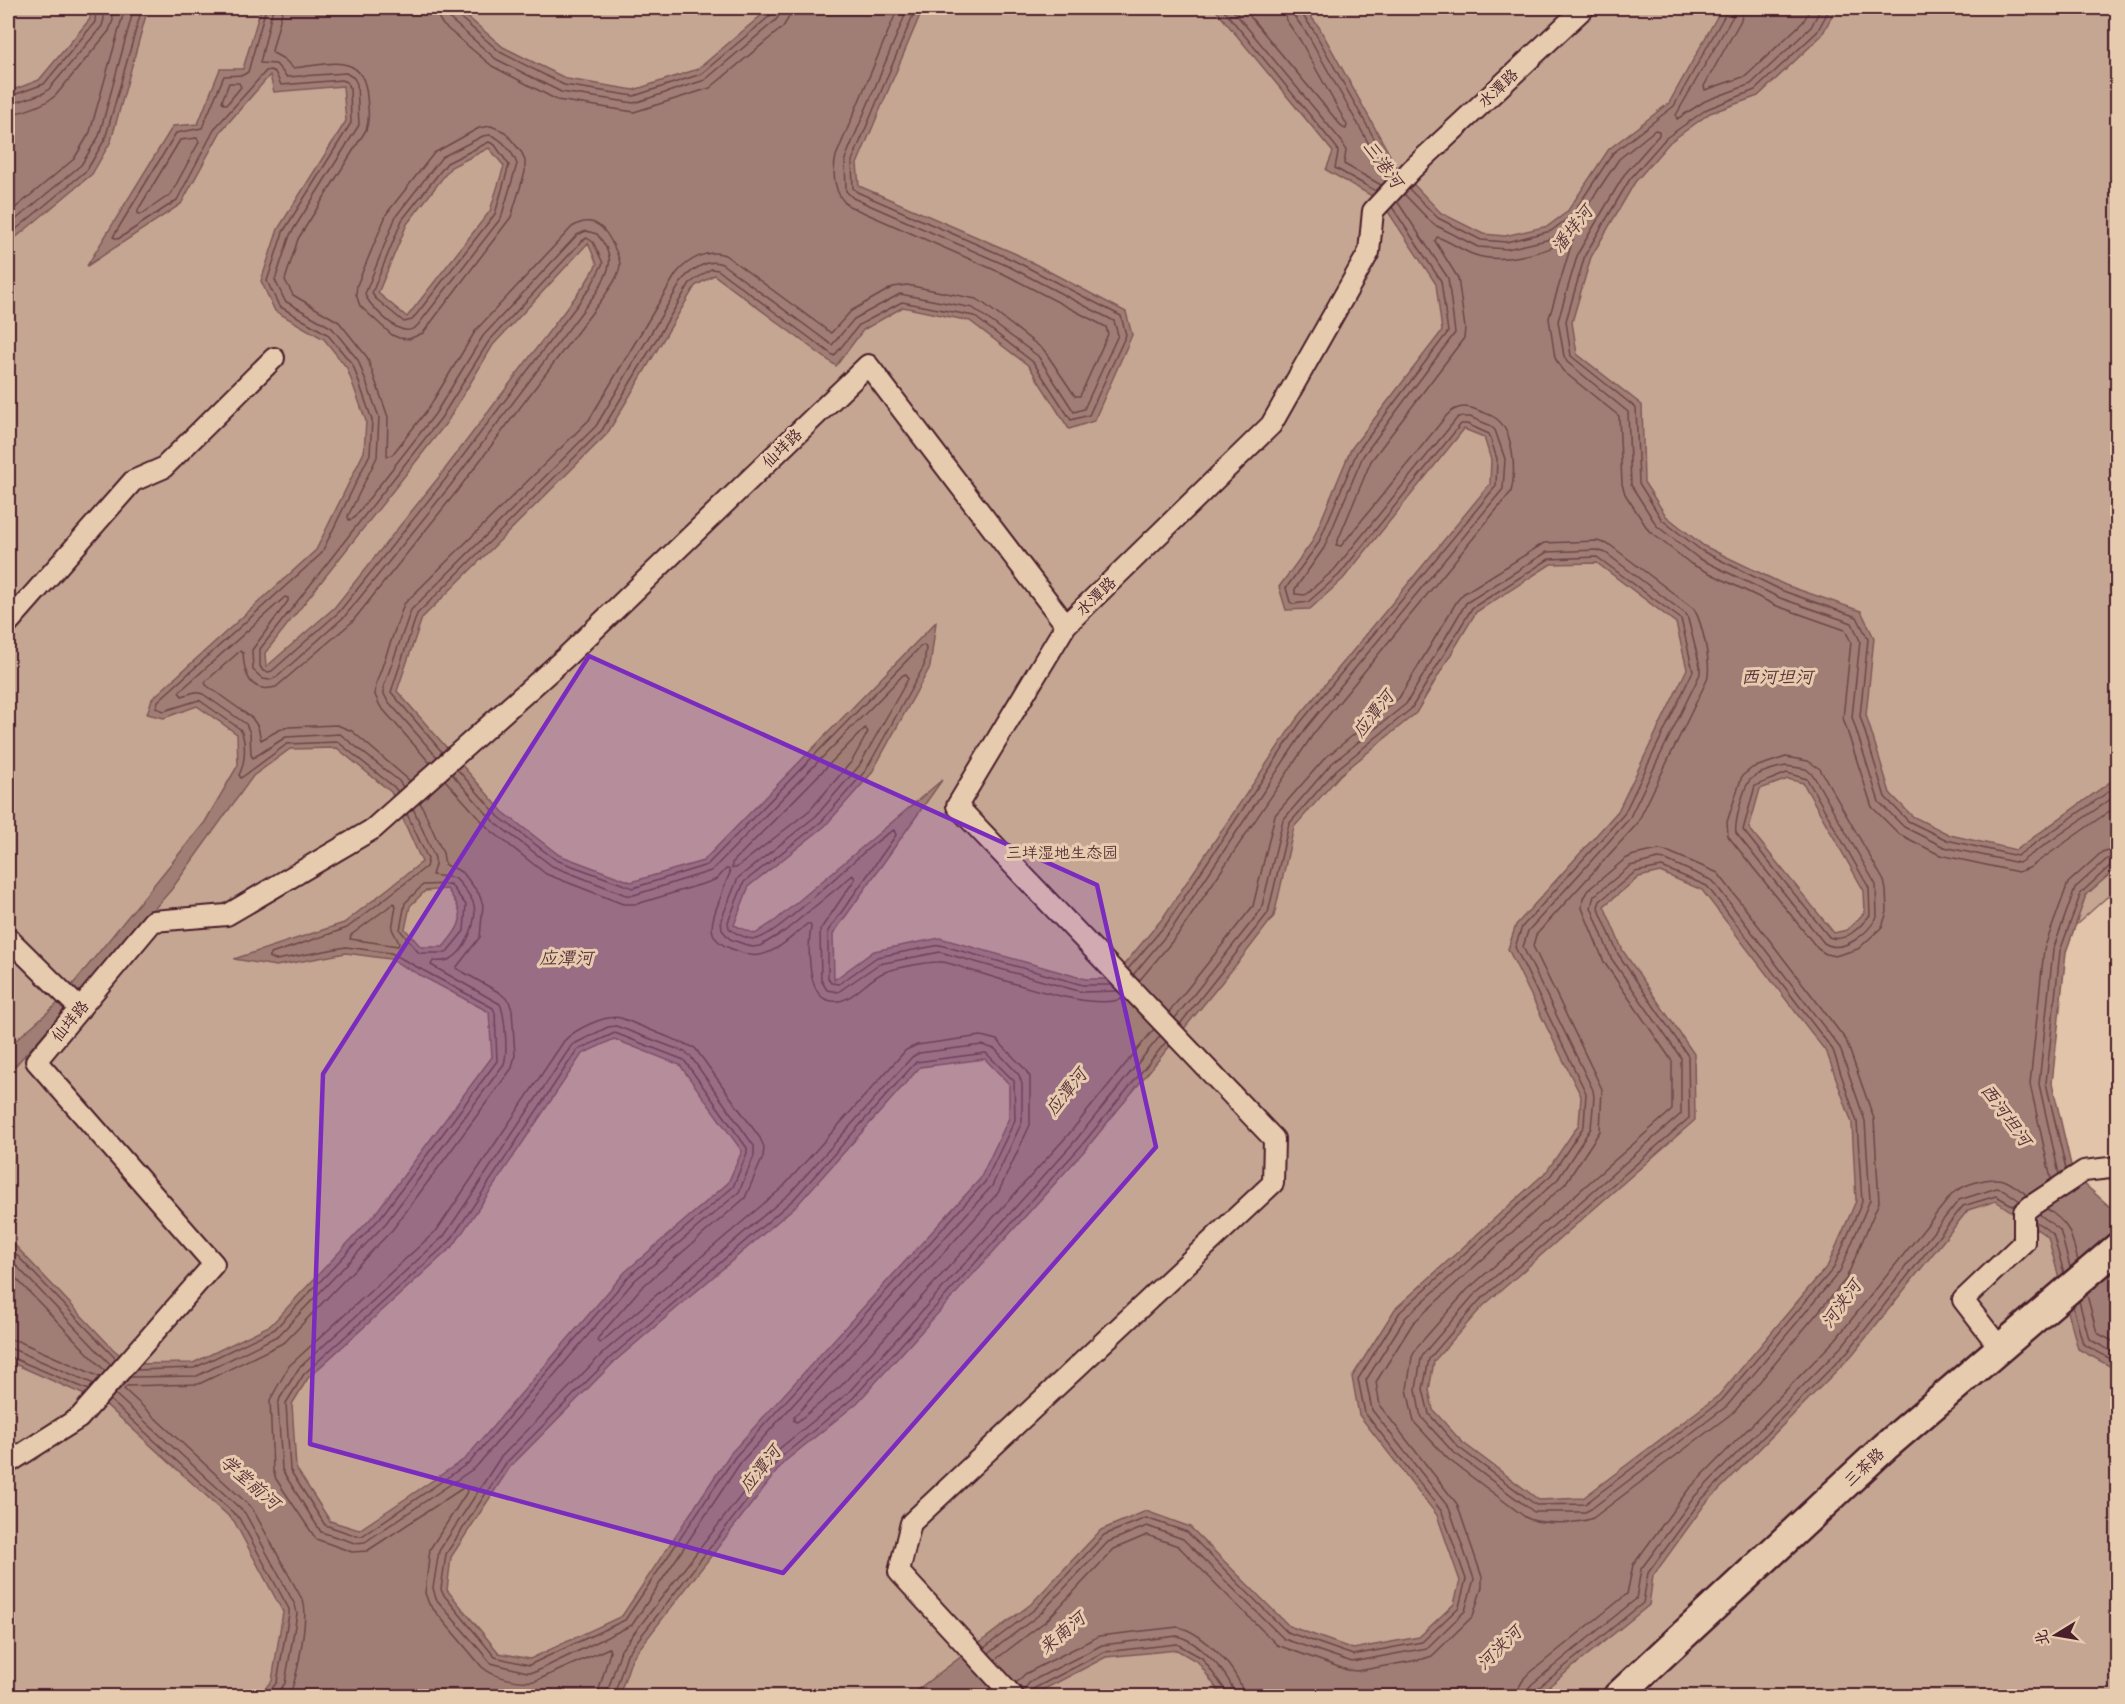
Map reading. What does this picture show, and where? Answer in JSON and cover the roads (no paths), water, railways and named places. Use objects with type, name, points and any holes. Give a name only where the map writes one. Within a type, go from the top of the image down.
[{"type":"street","name":"水潭路","points":[[1013,1696],[899,1572],[911,1523],[1273,1183],[1274,1139],[957,806],[1066,625],[1271,425],[1369,252],[1373,211],[1412,169],[1584,8]]},
{"type":"street","points":[[8,623],[133,481],[163,468],[274,358]]},
{"type":"street","name":"仙垟路","points":[[8,1463],[79,1418],[214,1264],[36,1061],[153,921],[227,915],[373,830],[567,656],[868,365],[1066,625]]},
{"type":"street","points":[[8,938],[80,1009]]},
{"type":"street","points":[[2000,1348],[1963,1300],[2024,1242],[2024,1212],[2084,1170],[2118,1167]]},
{"type":"street","name":"三茶路","points":[[1618,1696],[1885,1447],[2118,1247]]},
{"type":"water","points":[[90,8],[148,8],[111,141],[92,174],[8,244],[8,92],[39,80],[90,19]]},
{"type":"water","points":[[261,8],[457,8],[503,47],[567,79],[634,90],[698,69],[770,8],[923,8],[857,164],[859,186],[1016,254],[1126,312],[1132,335],[1094,421],[1069,429],[1029,366],[970,321],[903,307],[863,330],[836,366],[714,275],[695,286],[607,434],[422,618],[397,691],[503,812],[559,855],[631,882],[703,861],[936,622],[930,667],[871,774],[825,826],[749,886],[734,925],[755,934],[776,920],[942,780],[833,934],[834,980],[874,951],[940,938],[1085,979],[1112,979],[1162,919],[1296,720],[1490,484],[1491,460],[1484,437],[1464,429],[1343,579],[1310,609],[1286,610],[1279,587],[1312,542],[1351,449],[1442,331],[1436,284],[1381,201],[1326,170],[1333,152],[1214,8],[1304,8],[1319,27],[1396,166],[1441,213],[1483,234],[1505,236],[1548,226],[1567,212],[1609,149],[1669,103],[1722,8],[1836,8],[1822,35],[1758,96],[1710,113],[1670,142],[1635,182],[1591,257],[1572,322],[1577,354],[1642,405],[1644,482],[1666,516],[1704,546],[1785,585],[1861,611],[1874,638],[1866,715],[1890,793],[1912,816],[1950,835],[2016,850],[2117,777],[2117,868],[2086,895],[2066,952],[2052,1083],[2073,1174],[2117,1213],[2117,1370],[2078,1349],[2048,1237],[1996,1201],[1968,1210],[1852,1355],[1705,1504],[1653,1576],[1649,1605],[1537,1696],[1222,1696],[1198,1662],[1177,1650],[1106,1657],[1031,1696],[909,1696],[1031,1604],[1101,1530],[1146,1511],[1190,1527],[1289,1626],[1353,1649],[1419,1637],[1454,1604],[1460,1581],[1437,1515],[1359,1415],[1352,1377],[1395,1309],[1547,1171],[1579,1124],[1581,1096],[1508,949],[1516,925],[1618,811],[1687,669],[1676,623],[1597,563],[1551,564],[1476,612],[1416,713],[1340,775],[1294,827],[1274,916],[1244,955],[1085,1150],[857,1403],[784,1462],[632,1658],[619,1696],[258,1696],[272,1681],[283,1612],[234,1521],[105,1404],[8,1361],[8,1238],[113,1349],[131,1364],[193,1363],[271,1325],[375,1214],[492,1057],[489,1012],[390,959],[346,953],[276,966],[234,959],[344,923],[422,862],[391,792],[337,748],[290,749],[253,776],[171,890],[8,1074],[8,1047],[56,1005],[205,822],[238,765],[237,734],[197,706],[164,718],[147,714],[152,699],[316,550],[364,452],[366,421],[347,368],[324,339],[275,311],[261,281],[278,229],[346,121],[343,86],[274,92],[270,75],[221,131],[181,204],[87,266],[173,126],[198,124],[220,69],[243,69]],"holes":[[[489,148],[504,166],[490,211],[407,317],[378,293],[407,224],[451,167]],[[588,243],[597,264],[585,284],[439,477],[334,608],[266,667],[265,653],[447,422],[493,345]],[[1788,779],[1803,783],[1864,891],[1865,912],[1847,930],[1834,933],[1749,828],[1760,789]],[[1660,872],[1702,890],[1827,1053],[1852,1123],[1856,1201],[1828,1265],[1719,1395],[1583,1498],[1539,1500],[1462,1442],[1433,1410],[1429,1390],[1434,1361],[1482,1307],[1695,1120],[1694,1054],[1623,951],[1604,906],[1639,877]],[[447,889],[458,906],[460,919],[455,932],[443,947],[421,947],[405,929],[410,906],[425,891]],[[614,1039],[680,1065],[742,1151],[728,1183],[625,1272],[466,1458],[359,1530],[330,1521],[296,1468],[292,1404],[308,1378],[454,1245],[582,1054]],[[985,1059],[1009,1084],[1009,1118],[980,1179],[730,1454],[622,1616],[530,1659],[499,1653],[447,1590],[451,1557],[510,1467],[615,1361],[798,1204],[920,1067]]]},
{"type":"water label","name":"三港河","points":[[1383,164]]},
{"type":"water label","name":"潘垟河","points":[[1572,229]]},
{"type":"water label","name":"西河坦河","points":[[1777,677]]},
{"type":"water label","name":"应潭河","points":[[1373,714]]},
{"type":"water label","name":"应潭河","points":[[566,958]]},
{"type":"water label","name":"应潭河","points":[[1066,1092]]},
{"type":"water label","name":"西河坦河","points":[[2006,1115]]},
{"type":"water label","name":"河浃河","points":[[1841,1304]]},
{"type":"water label","name":"应潭河","points":[[760,1469]]},
{"type":"water label","name":"学堂前河","points":[[250,1482]]},
{"type":"water label","name":"来南河","points":[[1062,1633]]},
{"type":"water label","name":"河浃河","points":[[1499,1648]]},
{"type":"park label","name":"三垟湿地生态园","points":[[1062,852]]}]
